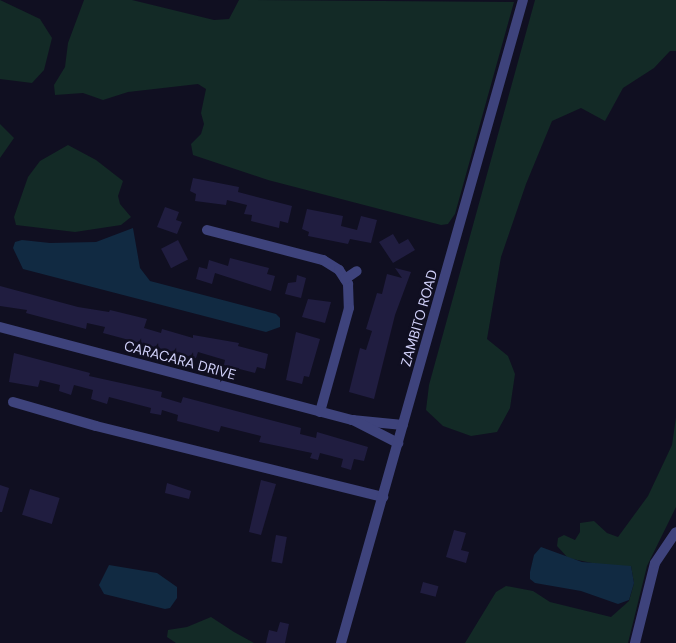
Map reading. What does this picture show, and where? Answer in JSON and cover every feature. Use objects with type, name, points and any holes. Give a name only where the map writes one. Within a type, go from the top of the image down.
[{"type":"street","name":"ZAMBITO ROAD","points":[[341,643],[523,0]]},
{"type":"street","points":[[207,230],[323,260],[338,270],[345,279],[351,298],[320,412]]},
{"type":"street","points":[[345,279],[357,271]]},
{"type":"street","name":"CARACARA DRIVE","points":[[0,327],[352,420],[403,425]]},
{"type":"street","points":[[13,402],[96,426],[383,497]]},
{"type":"street","name":"CARACARA DRIVE","points":[[352,420],[398,443]]},
{"type":"street","points":[[635,643],[655,563],[676,532]]},
{"type":"green space","points":[[0,0],[40,19],[52,38],[44,70],[32,83],[0,79]]},
{"type":"green space","points":[[84,0],[132,0],[214,20],[229,19],[239,0],[514,2],[455,214],[448,224],[441,225],[268,180],[193,155],[191,144],[201,134],[204,124],[201,113],[206,89],[198,84],[128,92],[103,100],[83,93],[55,95],[54,85],[65,67],[68,43]]},
{"type":"green space","points":[[535,0],[676,0],[676,51],[670,51],[654,68],[623,88],[605,121],[581,108],[552,121],[526,184],[501,257],[487,339],[508,356],[515,374],[510,408],[497,432],[471,436],[443,426],[426,410],[429,385]]},
{"type":"green space","points":[[0,124],[14,138],[0,158]]},
{"type":"green space","points":[[68,145],[96,160],[123,181],[118,196],[120,204],[131,217],[121,225],[75,232],[16,225],[14,217],[28,177],[40,161]]},
{"type":"green space","points":[[676,417],[676,507],[647,566],[628,643],[465,643],[496,592],[506,586],[533,591],[550,602],[611,617],[629,601],[634,583],[631,566],[606,566],[568,558],[557,546],[558,538],[564,535],[575,540],[580,532],[580,523],[594,521],[607,533],[618,537],[648,496],[672,445]]},
{"type":"green space","points":[[211,617],[254,643],[176,643],[167,637],[168,630],[187,627]]},
{"type":"water","points":[[133,228],[140,268],[150,281],[276,314],[280,318],[280,327],[266,332],[23,269],[13,248],[15,242],[22,240],[50,243],[96,242]]},
{"type":"water","points":[[541,547],[582,562],[631,566],[634,583],[629,600],[618,604],[581,591],[535,583],[530,579],[530,572],[534,555]]},
{"type":"water","points":[[109,565],[157,573],[177,587],[177,598],[170,608],[165,609],[104,594],[99,585]]},
{"type":"building","points":[[193,178],[239,187],[238,192],[292,206],[288,223],[280,221],[279,228],[251,221],[252,215],[244,214],[247,205],[227,200],[226,205],[195,201],[196,194],[190,191]]},
{"type":"building","points":[[165,207],[179,212],[176,220],[182,222],[177,234],[157,227]]},
{"type":"building","points":[[307,209],[343,216],[341,226],[357,230],[361,216],[377,220],[371,243],[350,239],[348,244],[308,236],[309,232],[302,229]]},
{"type":"building","points":[[393,234],[399,244],[408,239],[415,250],[393,263],[379,242]]},
{"type":"building","points":[[178,240],[188,260],[171,268],[161,249]]},
{"type":"building","points":[[230,258],[269,268],[267,274],[275,276],[271,291],[215,273],[212,284],[196,279],[199,267],[207,269],[209,260],[228,266]]},
{"type":"building","points":[[395,268],[411,272],[395,315],[374,399],[349,392],[360,348],[366,350],[372,331],[366,329],[377,293],[382,294],[387,274],[402,278]]},
{"type":"building","points":[[297,275],[306,278],[301,298],[285,294],[288,283],[296,282]]},
{"type":"building","points":[[0,286],[78,307],[109,312],[110,310],[147,319],[144,328],[161,333],[162,329],[193,338],[193,335],[239,343],[238,346],[268,354],[265,369],[257,367],[255,373],[224,365],[225,360],[198,352],[196,358],[103,333],[105,327],[87,323],[86,329],[26,313],[27,310],[0,306]]},
{"type":"building","points":[[308,299],[331,302],[325,323],[302,317]]},
{"type":"building","points":[[296,332],[320,339],[309,377],[304,376],[302,384],[286,380]]},
{"type":"building","points":[[14,353],[90,373],[89,376],[162,392],[161,397],[181,403],[183,397],[301,428],[300,434],[316,438],[317,432],[368,447],[364,461],[354,459],[351,470],[341,467],[343,459],[320,453],[318,460],[310,458],[312,453],[259,442],[261,436],[221,426],[219,432],[177,421],[178,415],[162,410],[161,415],[150,413],[151,408],[109,397],[107,404],[91,399],[93,390],[74,385],[71,395],[59,391],[60,385],[40,380],[38,387],[9,382]]},
{"type":"building","points":[[261,480],[276,484],[261,535],[249,532]]},
{"type":"building","points":[[167,483],[191,491],[189,499],[165,493]]},
{"type":"building","points":[[0,485],[9,488],[2,512],[0,512]]},
{"type":"building","points":[[30,489],[60,498],[52,524],[22,515]]},
{"type":"building","points":[[454,530],[466,533],[461,550],[469,552],[466,563],[446,557]]},
{"type":"building","points":[[276,535],[287,537],[282,563],[271,562]]},
{"type":"building","points":[[423,582],[438,586],[436,597],[420,593]]},
{"type":"building","points":[[280,622],[289,624],[285,643],[266,643],[269,630],[277,632]]}]
